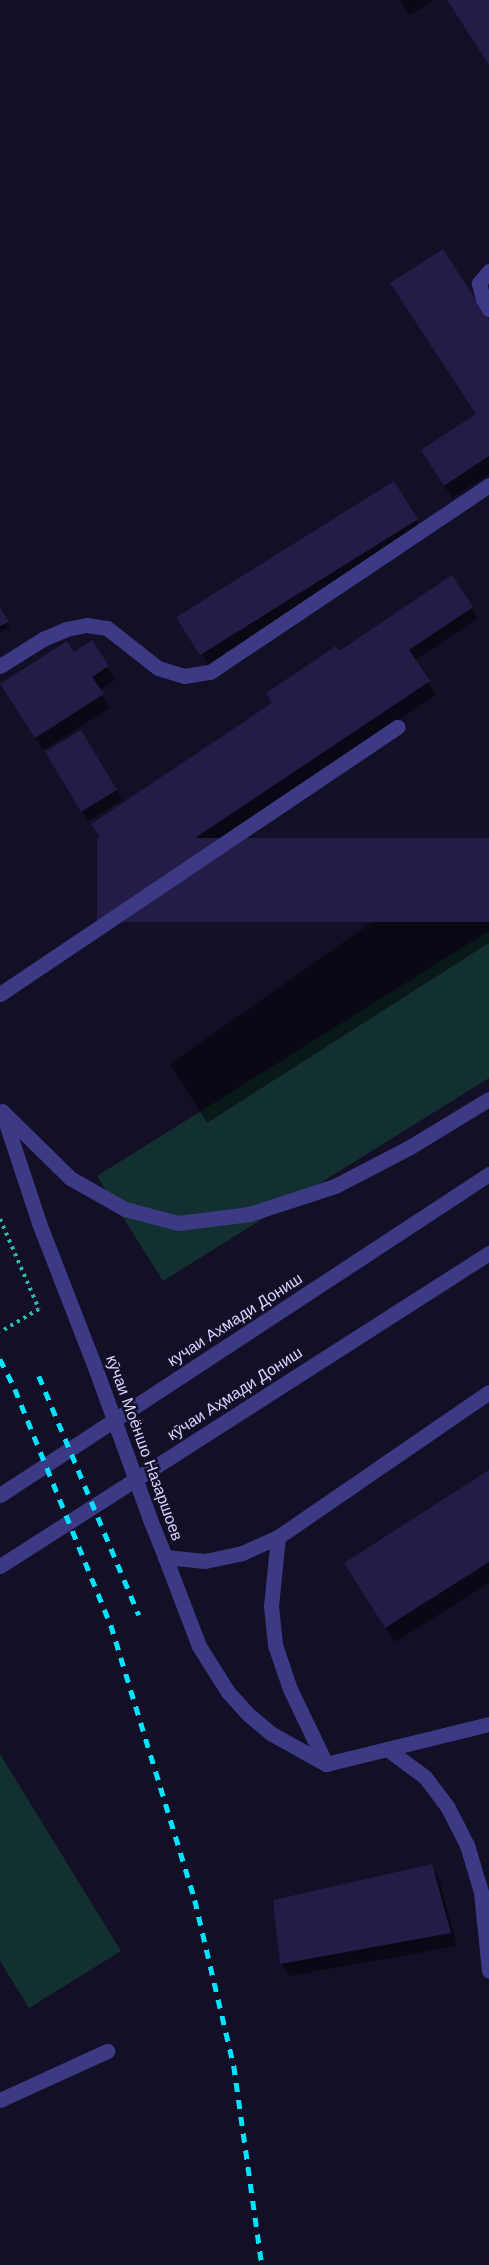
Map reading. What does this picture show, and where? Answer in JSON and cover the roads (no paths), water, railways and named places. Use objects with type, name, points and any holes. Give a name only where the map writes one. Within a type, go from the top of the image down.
[{"type":"street","points":[[489,271],[480,283],[483,299],[489,309]]},
{"type":"street","points":[[0,666],[43,639],[66,629],[87,625],[107,628],[158,668],[184,676],[210,672],[489,485]]},
{"type":"street","points":[[0,994],[398,727]]},
{"type":"street","points":[[1,1107],[70,1178],[125,1209],[178,1223],[249,1214],[335,1186],[410,1147],[489,1099]]},
{"type":"street","name":"кӯчаи Моёншо Назаршоев","points":[[1,1107],[39,1223],[165,1557],[205,1561],[242,1553],[278,1537],[489,1392]]},
{"type":"street","name":"кучаи Ахмади Дониш","points":[[0,1495],[489,1174]]},
{"type":"street","name":"кӯчаи Аҳмади Дониш","points":[[0,1566],[489,1253]]},
{"type":"street","points":[[278,1537],[271,1606],[275,1645],[290,1689],[326,1764]]},
{"type":"street","points":[[165,1557],[199,1646],[228,1692],[249,1715],[272,1734],[326,1764],[489,1724]]},
{"type":"street","points":[[387,1749],[425,1777],[447,1806],[467,1845],[481,1892],[489,1971]]},
{"type":"street","points":[[0,2100],[107,2051]]},
{"type":"railway","points":[[0,1359],[15,1389],[111,1625],[195,1900],[234,2066],[262,2265]]},
{"type":"railway","points":[[39,1376],[139,1615]]}]
